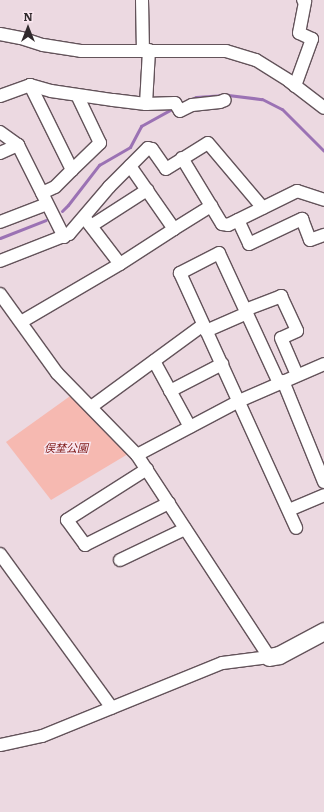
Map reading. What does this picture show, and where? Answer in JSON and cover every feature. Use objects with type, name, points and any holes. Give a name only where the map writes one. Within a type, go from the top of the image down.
[{"type":"street","points":[[142,0],[146,50],[146,104]]},
{"type":"street","points":[[295,86],[312,39],[299,33],[305,1],[303,0]]},
{"type":"street","points":[[0,34],[21,38],[43,46],[81,51],[226,51],[256,60],[295,86],[324,108]]},
{"type":"street","points":[[0,96],[30,85],[51,91],[146,104],[175,103],[180,111],[192,105],[220,102],[225,100]]},
{"type":"street","points":[[30,85],[72,170]]},
{"type":"street","points":[[42,193],[55,187],[100,143],[77,95]]},
{"type":"street","points":[[0,132],[18,145],[64,237]]},
{"type":"street","points":[[0,261],[69,234],[83,216],[148,148],[152,149],[166,169],[208,143],[263,208]]},
{"type":"street","points":[[0,153],[18,145]]},
{"type":"street","points":[[182,158],[222,224],[228,225],[297,192],[324,200]]},
{"type":"street","points":[[130,166],[174,229]]},
{"type":"street","points":[[91,226],[147,190]]},
{"type":"street","points":[[0,222],[47,204]]},
{"type":"street","points":[[21,322],[120,264],[212,206]]},
{"type":"street","points":[[83,216],[120,264]]},
{"type":"street","points":[[238,220],[249,244],[302,219],[310,240],[324,235]]},
{"type":"street","points":[[296,528],[180,273],[219,253],[281,382],[324,482]]},
{"type":"street","points":[[0,294],[4,309],[21,322],[57,373],[137,455],[269,657]]},
{"type":"street","points":[[91,407],[154,361],[205,328],[281,296],[297,331],[281,338],[297,375]]},
{"type":"street","points":[[154,361],[190,427]]},
{"type":"street","points":[[170,391],[222,364]]},
{"type":"street","points":[[137,455],[239,401],[324,364]]},
{"type":"street","points":[[147,469],[67,520],[85,545],[168,503]]},
{"type":"street","points":[[289,510],[324,495]]},
{"type":"street","points":[[120,560],[185,529]]},
{"type":"street","points":[[0,554],[112,708]]},
{"type":"street","points":[[0,745],[42,736],[222,663],[279,655],[324,631]]},
{"type":"green space","name":"俣埜公園","points":[[73,394],[128,454],[51,500],[6,442]]},
{"type":"waterway","points":[[179,105],[196,97],[228,95],[262,99],[282,109],[324,151]]},
{"type":"waterway","points":[[62,211],[99,165],[130,147],[141,126],[174,108]]},
{"type":"waterway","points":[[0,238],[46,220]]}]
